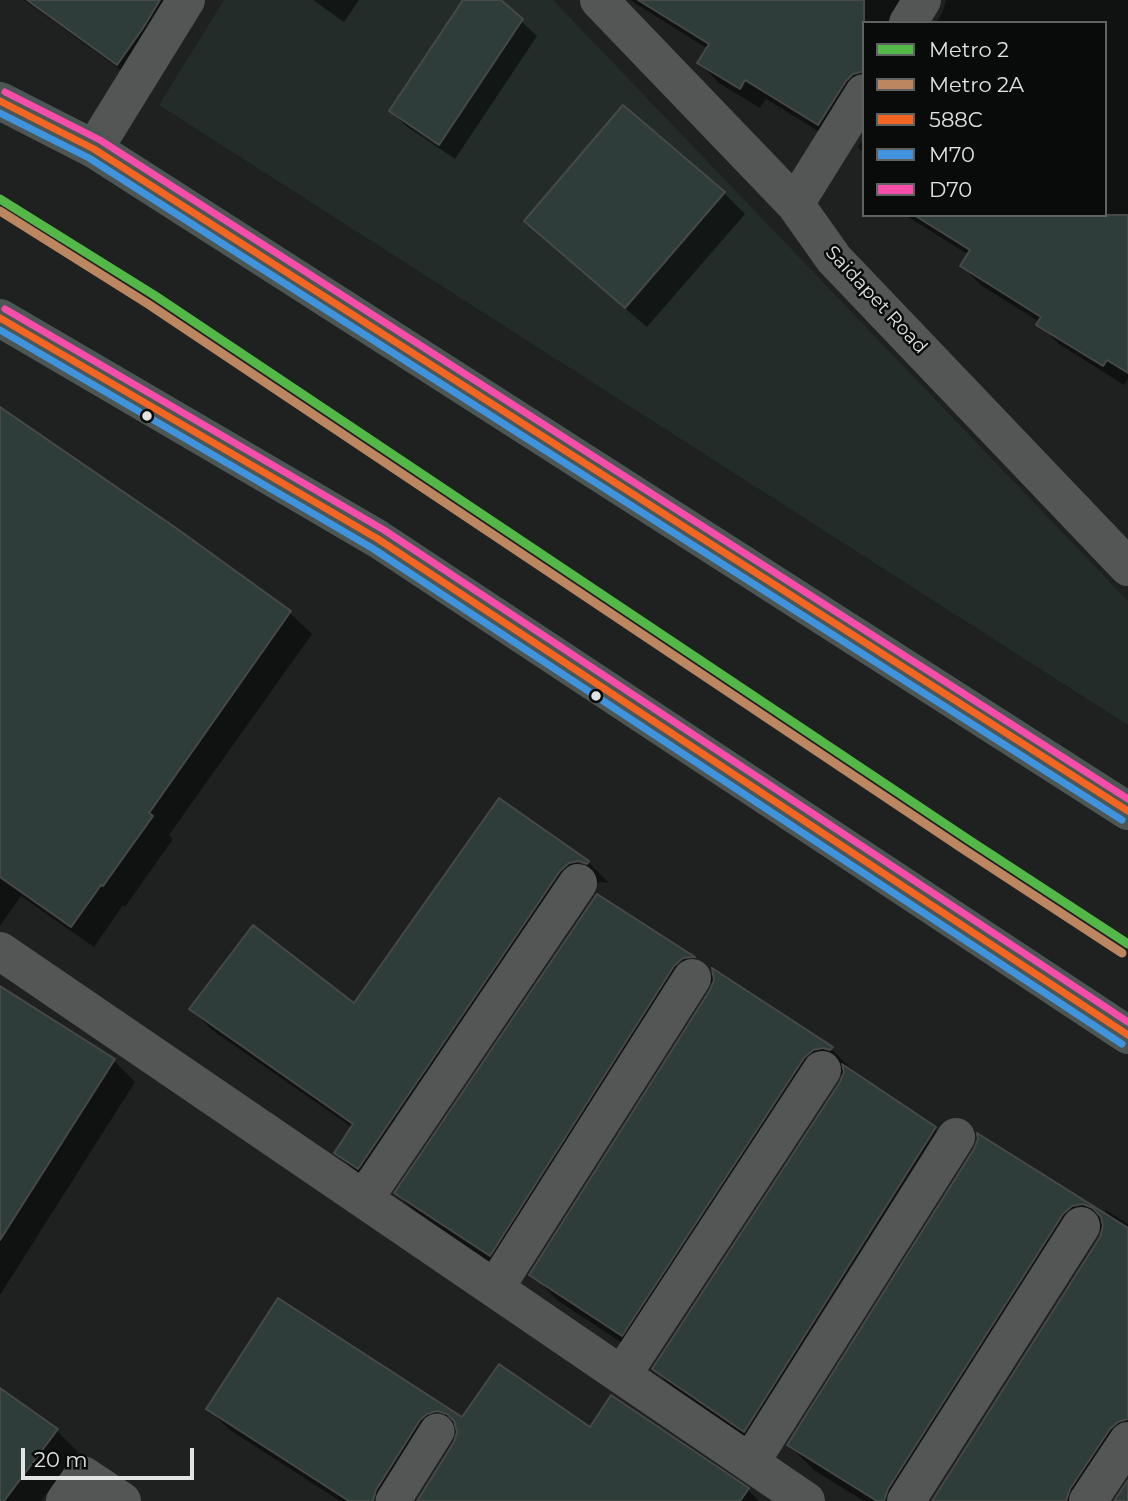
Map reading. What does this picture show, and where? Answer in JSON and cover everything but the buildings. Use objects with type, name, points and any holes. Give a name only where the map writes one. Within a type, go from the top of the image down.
[{"type":"main road","points":[[0,102],[94,149],[1128,811]]},
{"type":"main road","points":[[0,318],[378,539],[1128,1035]]},
{"type":"street","points":[[94,149],[186,0]]},
{"type":"street","name":"Saidapet Road","points":[[599,0],[795,204],[834,259],[1128,568]]},
{"type":"street","points":[[909,21],[922,0]]},
{"type":"street","points":[[795,204],[862,96]]},
{"type":"street","points":[[364,1199],[578,883]]},
{"type":"street","points":[[0,951],[806,1501]]},
{"type":"street","points":[[495,1288],[692,978]]},
{"type":"street","points":[[622,1375],[822,1070]]},
{"type":"street","points":[[750,1463],[956,1137]]},
{"type":"street","points":[[906,1501],[1081,1226]]},
{"type":"street","points":[[1088,1501],[1128,1441]]},
{"type":"street","points":[[65,1501],[83,1475],[122,1501]]},
{"type":"lane","points":[[393,1501],[437,1431]]},
{"type":"shaded area","points":[[224,0],[553,0],[1128,601],[1128,725],[159,105]]},
{"type":"metro line","name":"2","points":[[0,199],[154,295],[1128,944]]},
{"type":"metro line","name":"2A","points":[[0,211],[148,304],[1122,953]]},
{"type":"transit line","name":"D70","points":[[5,92],[100,140],[1128,799]]},
{"type":"transit line","name":"588C","points":[[0,101],[94,149],[1128,811]]},
{"type":"transit line","name":"M70","points":[[0,113],[89,158],[1122,820]]},
{"type":"transit line","name":"D70","points":[[5,309],[384,530],[1128,1022]]},
{"type":"transit line","name":"588C","points":[[0,318],[378,539],[1128,1035]]},
{"type":"transit line","name":"M70","points":[[0,330],[372,548],[1122,1044]]}]
